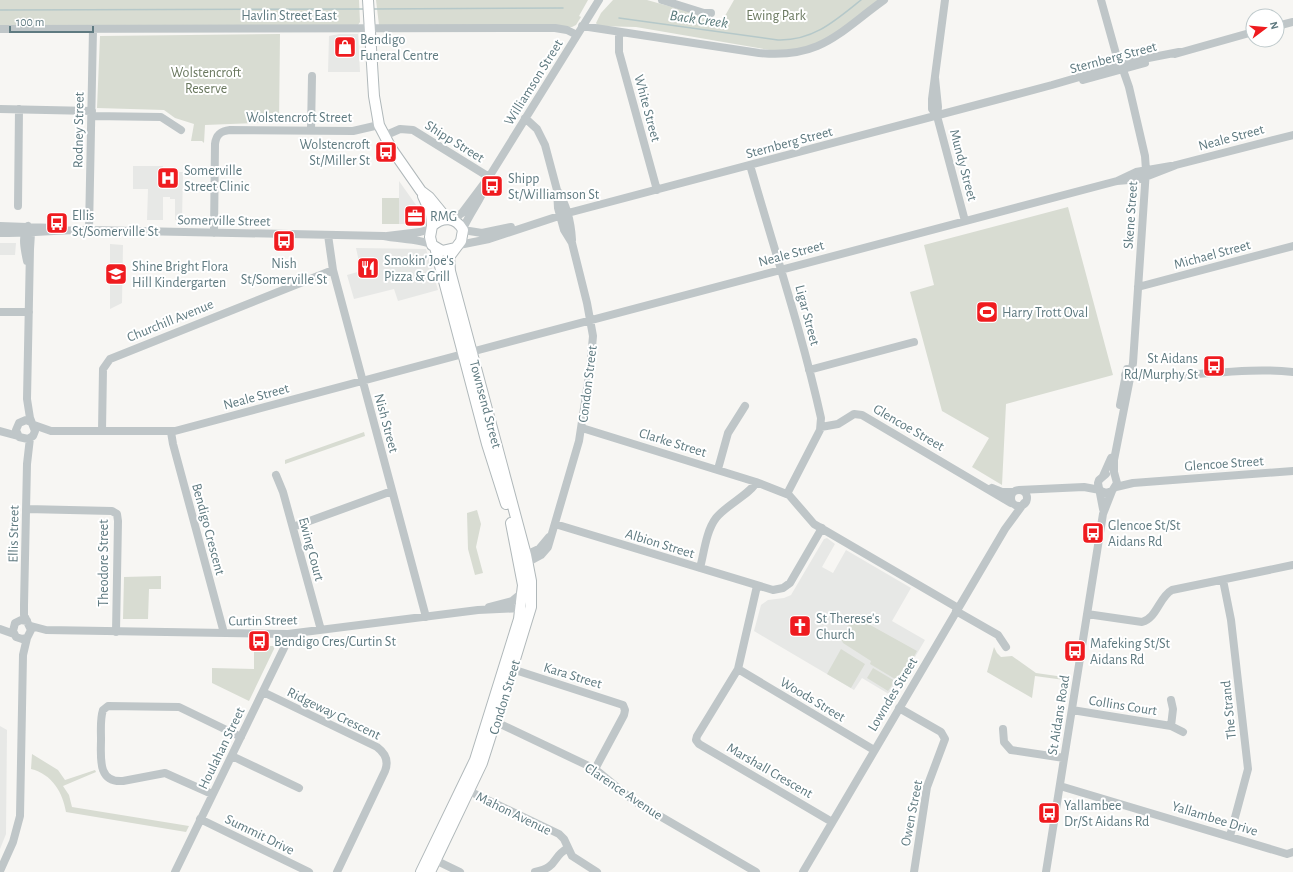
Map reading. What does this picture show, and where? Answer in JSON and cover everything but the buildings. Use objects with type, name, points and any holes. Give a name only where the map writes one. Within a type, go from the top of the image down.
[{"type":"main road","points":[[368,1],[375,103],[379,125],[384,136],[421,191],[432,214],[430,237],[434,246],[442,251],[457,246],[463,230],[450,220],[429,197],[421,191]]},
{"type":"main road","points":[[432,227],[439,220],[450,220]]},
{"type":"main road","name":"Townsend Street","points":[[434,246],[467,353],[509,514],[525,559]]},
{"type":"main road","name":"Townsend Street","points":[[457,246],[449,257],[449,266],[467,353]]},
{"type":"main road","points":[[522,608],[527,599],[525,559]]},
{"type":"main road","name":"Condon Street","points":[[492,720],[522,608],[525,559]]},
{"type":"main road","name":"Condon Street","points":[[430,872],[465,789],[474,760],[512,670],[530,607],[531,585],[525,559]]},
{"type":"main road","name":"Condon Street","points":[[421,872],[465,789]]},
{"type":"street","name":"Williamson Street","points":[[450,220],[462,213],[489,177],[598,0]]},
{"type":"street","points":[[662,0],[704,13],[711,13]]},
{"type":"street","points":[[582,26],[759,53],[790,53],[810,49],[833,39],[884,0]]},
{"type":"street","name":"Mundy Street","points":[[945,0],[931,106],[937,116],[965,221]]},
{"type":"street","name":"Skene Street","points":[[1101,0],[1135,115],[1145,156],[1146,173],[1138,287],[1128,377]]},
{"type":"street","name":"Havlin Street East","points":[[0,29],[560,29],[578,34]]},
{"type":"street","name":"Rodney Street","points":[[89,230],[93,29]]},
{"type":"street","name":"White Street","points":[[619,32],[619,52],[657,190]]},
{"type":"street","name":"Sternberg Street","points":[[457,246],[489,239],[564,214],[1245,34]]},
{"type":"street","points":[[311,130],[312,76]]},
{"type":"street","points":[[0,109],[161,117],[180,130]]},
{"type":"street","points":[[18,206],[19,110]]},
{"type":"street","name":"Condon Street","points":[[525,118],[536,127],[542,137],[557,190],[563,199],[564,214],[571,229],[572,243],[591,319],[593,336],[582,428],[577,451],[555,524],[546,550],[540,556],[525,559]]},
{"type":"street","name":"Wolstencroft Street","points":[[214,233],[215,144],[219,133],[230,130],[353,131],[379,125]]},
{"type":"street","name":"Shipp Street","points":[[384,136],[400,129],[413,130],[489,177]]},
{"type":"street","name":"Neale Street","points":[[33,424],[51,430],[171,432],[591,319],[1117,181],[1127,175],[1146,173],[1293,134]]},
{"type":"street","name":"Ligar Street","points":[[750,165],[767,226],[782,270],[822,418],[821,427]]},
{"type":"street","name":"Williamson Street","points":[[463,230],[468,216],[482,195],[489,177]]},
{"type":"street","name":"Sternberg Street","points":[[463,230],[482,233],[532,224]]},
{"type":"street","name":"Somerville Street","points":[[0,226],[28,231]]},
{"type":"street","name":"Somerville Street","points":[[384,236],[399,233],[420,232],[432,227]]},
{"type":"street","name":"Somerville Street","points":[[0,233],[89,230],[384,236],[401,240],[423,241],[434,246]]},
{"type":"street","points":[[0,430],[25,440],[32,437],[35,431],[27,399],[29,268],[28,231]]},
{"type":"street","name":"Nish Street","points":[[328,235],[333,270],[426,617]]},
{"type":"street","name":"Michael Street","points":[[1138,287],[1293,246]]},
{"type":"street","name":"Churchill Avenue","points":[[102,431],[103,371],[108,360],[333,270]]},
{"type":"street","points":[[0,312],[28,312]]},
{"type":"street","points":[[809,370],[914,342]]},
{"type":"street","points":[[1128,377],[1170,376],[1251,370],[1293,372]]},
{"type":"street","points":[[1128,377],[1116,452],[1114,489],[1106,493],[1100,491],[1101,478],[1111,460],[1128,377]]},
{"type":"street","points":[[19,437],[16,430],[27,399]]},
{"type":"street","points":[[718,469],[728,433],[745,406]]},
{"type":"street","name":"Glencoe Street","points":[[821,427],[834,425],[852,414],[859,414],[982,484],[1002,492],[1084,487],[1100,491]]},
{"type":"street","points":[[0,430],[26,420],[33,424]]},
{"type":"street","points":[[821,427],[786,491],[799,498],[822,528],[998,635],[1006,647]]},
{"type":"street","name":"Clarke Street","points":[[582,428],[786,491]]},
{"type":"street","name":"Neale Street","points":[[32,437],[51,430]]},
{"type":"street","name":"Bendigo Crescent","points":[[171,432],[172,444],[224,633]]},
{"type":"street","name":"Ellis Street","points":[[19,437],[27,464]]},
{"type":"street","name":"Ellis Street","points":[[29,623],[24,615],[24,605],[27,464],[32,437]]},
{"type":"street","name":"Glencoe Street","points":[[1114,489],[1133,483],[1293,471]]},
{"type":"street","points":[[1101,478],[1108,473],[1115,477]]},
{"type":"street","name":"Ewing Court","points":[[276,475],[283,492],[321,630]]},
{"type":"street","name":"Glencoe Street","points":[[1115,477],[1133,483]]},
{"type":"street","name":"Glencoe Street","points":[[1084,487],[1101,478]]},
{"type":"street","points":[[700,568],[713,522],[732,503],[754,488],[756,482]]},
{"type":"street","name":"Glencoe Street","points":[[982,484],[998,497],[1012,504]]},
{"type":"street","name":"St Aidans Road","points":[[1046,872],[1103,514],[1114,489]]},
{"type":"street","name":"Glencoe Street","points":[[1025,502],[1032,495],[1046,490]]},
{"type":"street","points":[[293,527],[392,491]]},
{"type":"street","points":[[1012,504],[1020,505],[1025,502],[1025,494],[1016,491]]},
{"type":"street","name":"Lowndes Street","points":[[1005,529],[1016,491]]},
{"type":"street","name":"St Aidans Road","points":[[1100,491],[1103,514]]},
{"type":"street","name":"Lowndes Street","points":[[803,872],[1005,529],[1025,502]]},
{"type":"street","name":"Theodore Street","points":[[27,510],[112,511],[117,514],[116,632]]},
{"type":"street","name":"Albion Street","points":[[555,524],[757,586]]},
{"type":"street","points":[[757,586],[775,590],[787,586],[822,528]]},
{"type":"street","points":[[1087,614],[1142,622],[1149,619],[1170,591],[1293,565]]},
{"type":"street","name":"The Strand","points":[[1222,580],[1231,620],[1248,769],[1230,836]]},
{"type":"street","name":"Marshall Crescent","points":[[757,586],[738,669],[693,741],[832,822]]},
{"type":"street","name":"Curtin Street","points":[[478,610],[512,601],[524,592]]},
{"type":"street","name":"Ellis Street","points":[[16,622],[24,605]]},
{"type":"street","name":"Curtin Street","points":[[28,636],[46,630],[288,634],[478,610],[522,608]]},
{"type":"street","points":[[16,622],[13,627],[23,655]]},
{"type":"street","points":[[0,870],[13,842],[20,816],[23,655],[28,636],[29,623],[16,622],[1,629]]},
{"type":"street","name":"Curtin Street","points":[[29,623],[46,630]]},
{"type":"street","points":[[1,629],[22,639],[28,636]]},
{"type":"street","name":"Houlahan Street","points":[[175,872],[285,646],[288,634]]},
{"type":"street","name":"Woods Street","points":[[738,669],[874,750]]},
{"type":"street","name":"Kara Street","points":[[512,670],[627,705],[624,715],[595,769]]},
{"type":"street","name":"Ridgeway Crescent","points":[[263,692],[376,747],[385,756],[387,764],[385,771],[337,872]]},
{"type":"street","name":"Collins Court","points":[[1171,700],[1173,709],[1171,726]]},
{"type":"street","points":[[212,794],[165,773],[117,782],[108,778],[101,766],[103,710],[106,707],[112,706],[179,707],[241,737]]},
{"type":"street","name":"Owen Street","points":[[899,708],[948,736],[927,787],[914,872]]},
{"type":"street","name":"Collins Court","points":[[1072,710],[1171,726],[1182,732]]},
{"type":"street","name":"Clarence Avenue","points":[[492,720],[595,769],[634,801],[756,872]]},
{"type":"street","points":[[1003,729],[1005,744],[1011,750],[1064,758]]},
{"type":"street","points":[[232,756],[299,788]]},
{"type":"street","name":"Yallambee Drive","points":[[1060,786],[1287,854],[1293,852]]},
{"type":"street","name":"Mahon Avenue","points":[[465,789],[559,834],[574,858],[597,872]]},
{"type":"street","name":"Summit Drive","points":[[200,819],[309,872]]},
{"type":"street","points":[[535,872],[550,867],[561,852],[568,848]]},
{"type":"street","points":[[435,860],[460,872]]},
{"type":"shaded area","points":[[339,34],[358,34],[360,72],[328,72],[329,36]]},
{"type":"shaded area","points":[[133,166],[163,166],[163,172],[183,172],[182,220],[175,220],[175,199],[163,197],[163,220],[147,220],[148,189],[133,189]]},
{"type":"shaded area","points":[[399,181],[426,219],[421,224],[399,224]]},
{"type":"shaded area","points":[[0,243],[16,243],[15,255],[0,255]]},
{"type":"shaded area","name":"Shine Bright Flora Hill Kindergarten","points":[[110,244],[123,245],[122,303],[110,309]]},
{"type":"shaded area","points":[[356,248],[426,249],[438,290],[398,301],[394,289],[354,299],[347,275],[361,271]]},
{"type":"shaded area","points":[[827,538],[835,544],[822,567],[833,573],[846,550],[911,588],[892,621],[925,640],[892,696],[862,678],[854,690],[754,631],[761,605],[768,600],[784,598],[791,595],[824,539]]},
{"type":"shaded area","points":[[0,726],[7,730],[6,834],[0,849]]},
{"type":"green space","points":[[0,0],[359,0],[360,22],[358,25],[0,26]]},
{"type":"green space","points":[[376,0],[588,0],[579,16],[581,17],[576,25],[572,27],[379,25]]},
{"type":"green space","name":"Ewing Park","points":[[613,0],[647,0],[722,21],[734,0],[881,0],[841,32],[801,50],[775,51],[636,27],[598,26],[596,23],[601,13]]},
{"type":"green space","name":"Wolstencroft Reserve","points":[[280,34],[279,122],[205,125],[204,143],[202,141],[191,141],[194,124],[175,118],[164,110],[97,108],[100,36]]},
{"type":"green space","points":[[382,198],[399,198],[399,224],[382,224]]},
{"type":"green space","points":[[1068,207],[1113,375],[1006,404],[1002,485],[972,467],[989,438],[942,411],[910,292],[934,285],[924,245]]},
{"type":"green space","points":[[364,432],[365,436],[285,464],[285,460]]},
{"type":"green space","points":[[477,510],[481,524],[476,547],[483,573],[475,575],[468,549],[467,513]]},
{"type":"green space","points":[[161,576],[161,589],[149,589],[148,619],[123,619],[124,577]]},
{"type":"green space","points":[[854,616],[917,651],[900,682],[870,664],[871,661],[843,643],[841,638]]},
{"type":"green space","points":[[254,646],[275,646],[249,701],[212,683],[212,668],[254,669]]},
{"type":"green space","points":[[994,647],[1001,657],[1012,656],[1036,673],[1064,677],[1064,680],[1035,676],[1032,698],[987,672]]},
{"type":"green space","points":[[841,649],[865,664],[851,688],[827,674]]},
{"type":"green space","points":[[873,668],[895,681],[888,691],[867,678]]},
{"type":"green space","points":[[32,754],[58,770],[65,780],[95,770],[96,772],[63,786],[69,795],[72,807],[189,826],[186,832],[66,812],[59,791],[51,780],[45,775],[31,769]]},
{"type":"waterway","name":"Back Creek","points":[[619,18],[778,40],[802,37],[813,33],[833,22],[861,0]]},
{"type":"waterway","name":"Back Creek","points":[[372,9],[563,8]]},
{"type":"waterway","name":"Back Creek","points":[[0,10],[364,9]]},
{"type":"place","name":"Bendigo Funeral Centre","points":[[345,47]]},
{"type":"place","name":"Wolstencroft St/Miller St","points":[[386,152]]},
{"type":"place","name":"Somerville Street Clinic","points":[[168,178]]},
{"type":"place","name":"Shipp St/Williamson St","points":[[492,186]]},
{"type":"place","name":"RMG","points":[[415,216]]},
{"type":"place","name":"Ellis St/Somerville St","points":[[57,223]]},
{"type":"place","name":"Nish St/Somerville St","points":[[284,241]]},
{"type":"place","name":"Smokin' Joe's Pizza & Grill","points":[[368,268]]},
{"type":"place","name":"Shine Bright Flora Hill Kindergarten","points":[[116,274]]},
{"type":"place","name":"Harry Trott Oval","points":[[987,312]]},
{"type":"place","name":"St Aidans Rd/Murphy St","points":[[1214,366]]},
{"type":"place","name":"Glencoe St/St Aidans Rd","points":[[1093,533]]},
{"type":"place","name":"St Therese's Church","points":[[800,626]]},
{"type":"place","name":"Bendigo Cres/Curtin St","points":[[259,641]]},
{"type":"place","name":"Mafeking St/St Aidans Rd","points":[[1075,651]]},
{"type":"place","name":"Yallambee Dr/St Aidans Rd","points":[[1049,813]]}]
